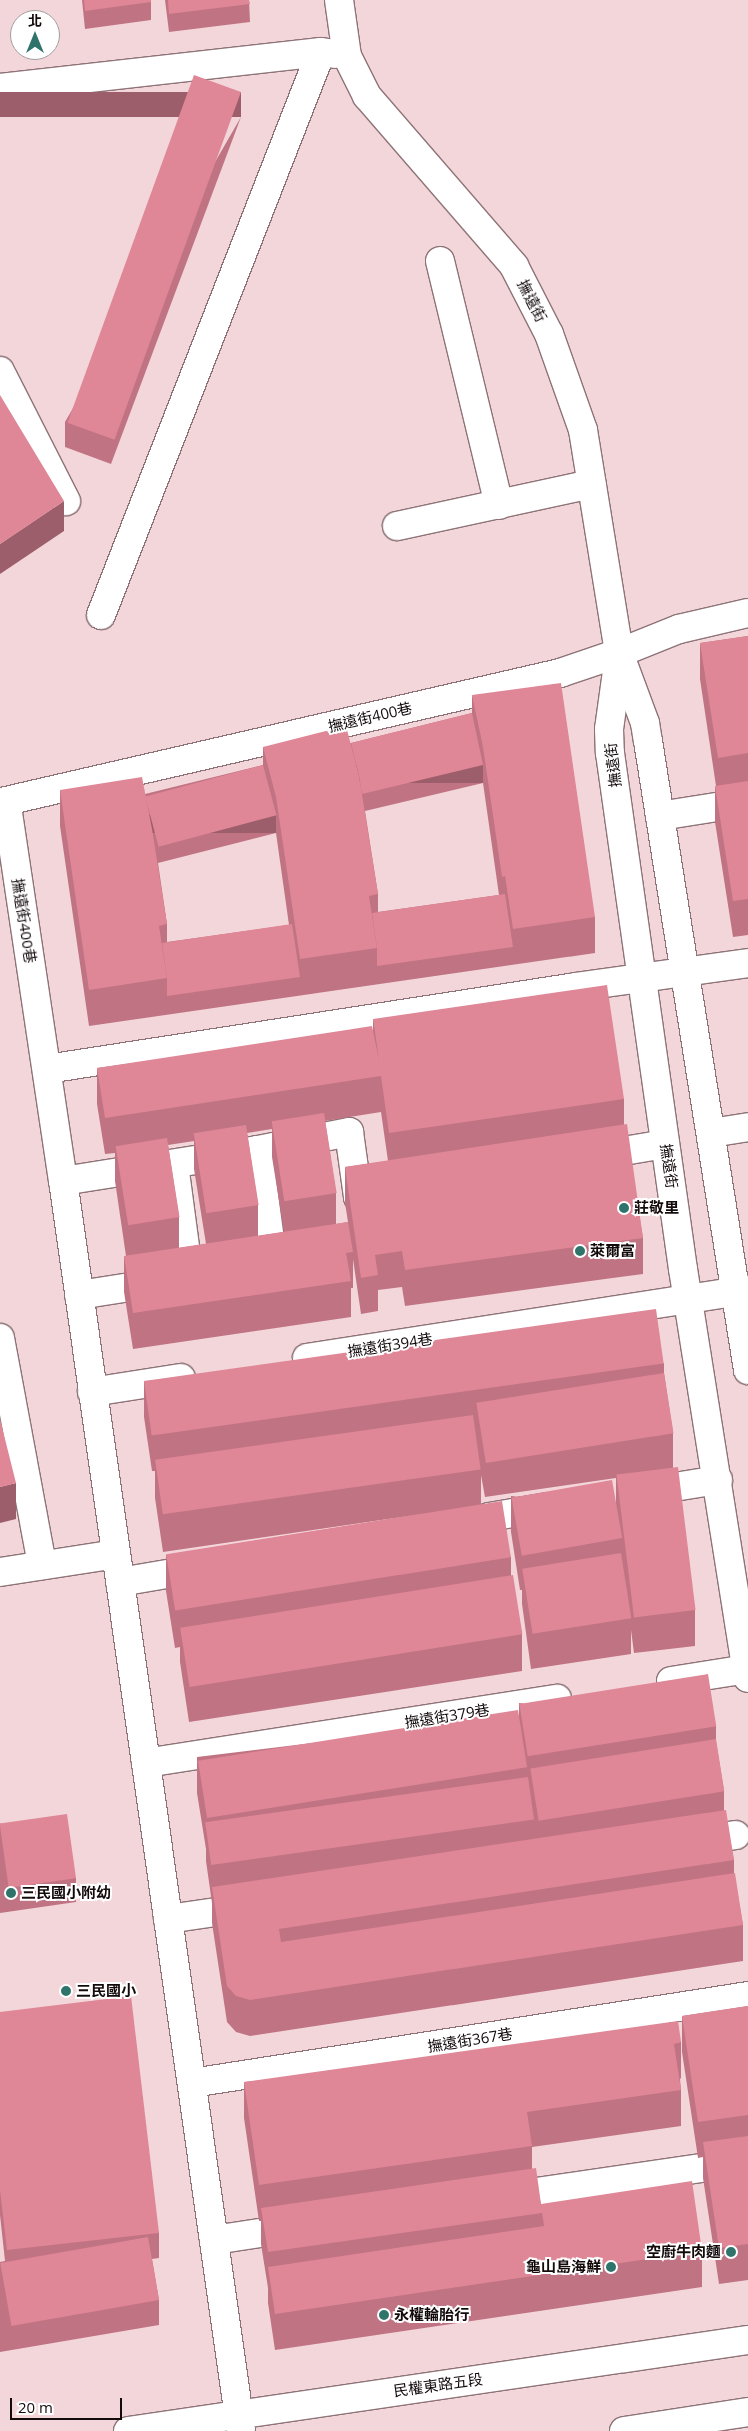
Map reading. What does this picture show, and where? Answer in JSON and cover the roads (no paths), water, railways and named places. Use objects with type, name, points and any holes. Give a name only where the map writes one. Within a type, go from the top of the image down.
[{"type":"street","name":"撫遠街","points":[[339,0],[334,54],[367,96],[514,266],[550,334],[583,430],[619,654],[645,723],[711,1133],[742,1290],[748,1370]]},
{"type":"street","points":[[0,88],[334,54],[101,615]]},
{"type":"street","points":[[440,261],[500,505]]},
{"type":"street","points":[[0,371],[66,501]]},
{"type":"street","points":[[397,526],[592,484]]},
{"type":"street","points":[[619,654],[679,629],[748,613]]},
{"type":"street","name":"撫遠街","points":[[619,654],[609,729],[610,753],[688,1298],[748,1672]]},
{"type":"street","name":"撫遠街400巷","points":[[47,1069],[6,801],[545,676],[619,654]]},
{"type":"street","points":[[660,816],[748,802]]},
{"type":"street","points":[[240,2423],[47,1069],[643,977],[748,963]]},
{"type":"street","points":[[711,1133],[748,1127]]},
{"type":"street","points":[[63,1181],[258,1150],[349,1132],[358,1197],[386,1192]]},
{"type":"street","points":[[568,1160],[665,1144]]},
{"type":"street","points":[[258,1150],[273,1263]]},
{"type":"street","points":[[174,1164],[189,1277]]},
{"type":"street","points":[[245,1268],[300,1257]]},
{"type":"street","points":[[79,1295],[217,1272]]},
{"type":"street","name":"撫遠街394巷","points":[[280,1363],[742,1290]]},
{"type":"street","points":[[0,1338],[42,1565]]},
{"type":"street","points":[[92,1392],[202,1375]]},
{"type":"street","points":[[616,1496],[718,1480]]},
{"type":"street","points":[[445,1529],[464,1526],[489,1517],[577,1503]]},
{"type":"street","points":[[0,1572],[116,1554]]},
{"type":"street","points":[[120,1582],[225,1565]]},
{"type":"street","points":[[650,1684],[748,1672]]},
{"type":"street","name":"撫遠街379巷","points":[[146,1763],[582,1695]]},
{"type":"street","points":[[667,1845],[736,1834]]},
{"type":"street","points":[[168,1919],[273,1903]]},
{"type":"street","name":"撫遠街367巷","points":[[192,2083],[748,1996]]},
{"type":"street","points":[[473,2202],[748,2162]]},
{"type":"street","points":[[214,2240],[326,2223]]},
{"type":"street","name":"民權東路五段","points":[[128,2431],[240,2423],[748,2340]]},
{"type":"street","points":[[624,2431],[748,2412]]},
{"type":"place","name":"莊敬里","points":[[624,1208]]},
{"type":"place","name":"萊爾富","points":[[580,1251]]},
{"type":"place","name":"三民國小附幼","points":[[11,1893]]},
{"type":"place","name":"三民國小","points":[[66,1991]]},
{"type":"place","name":"空廚牛肉麵","points":[[731,2252]]},
{"type":"place","name":"龜山島海鮮","points":[[611,2267]]},
{"type":"place","name":"永權輪胎行","points":[[384,2315]]}]
